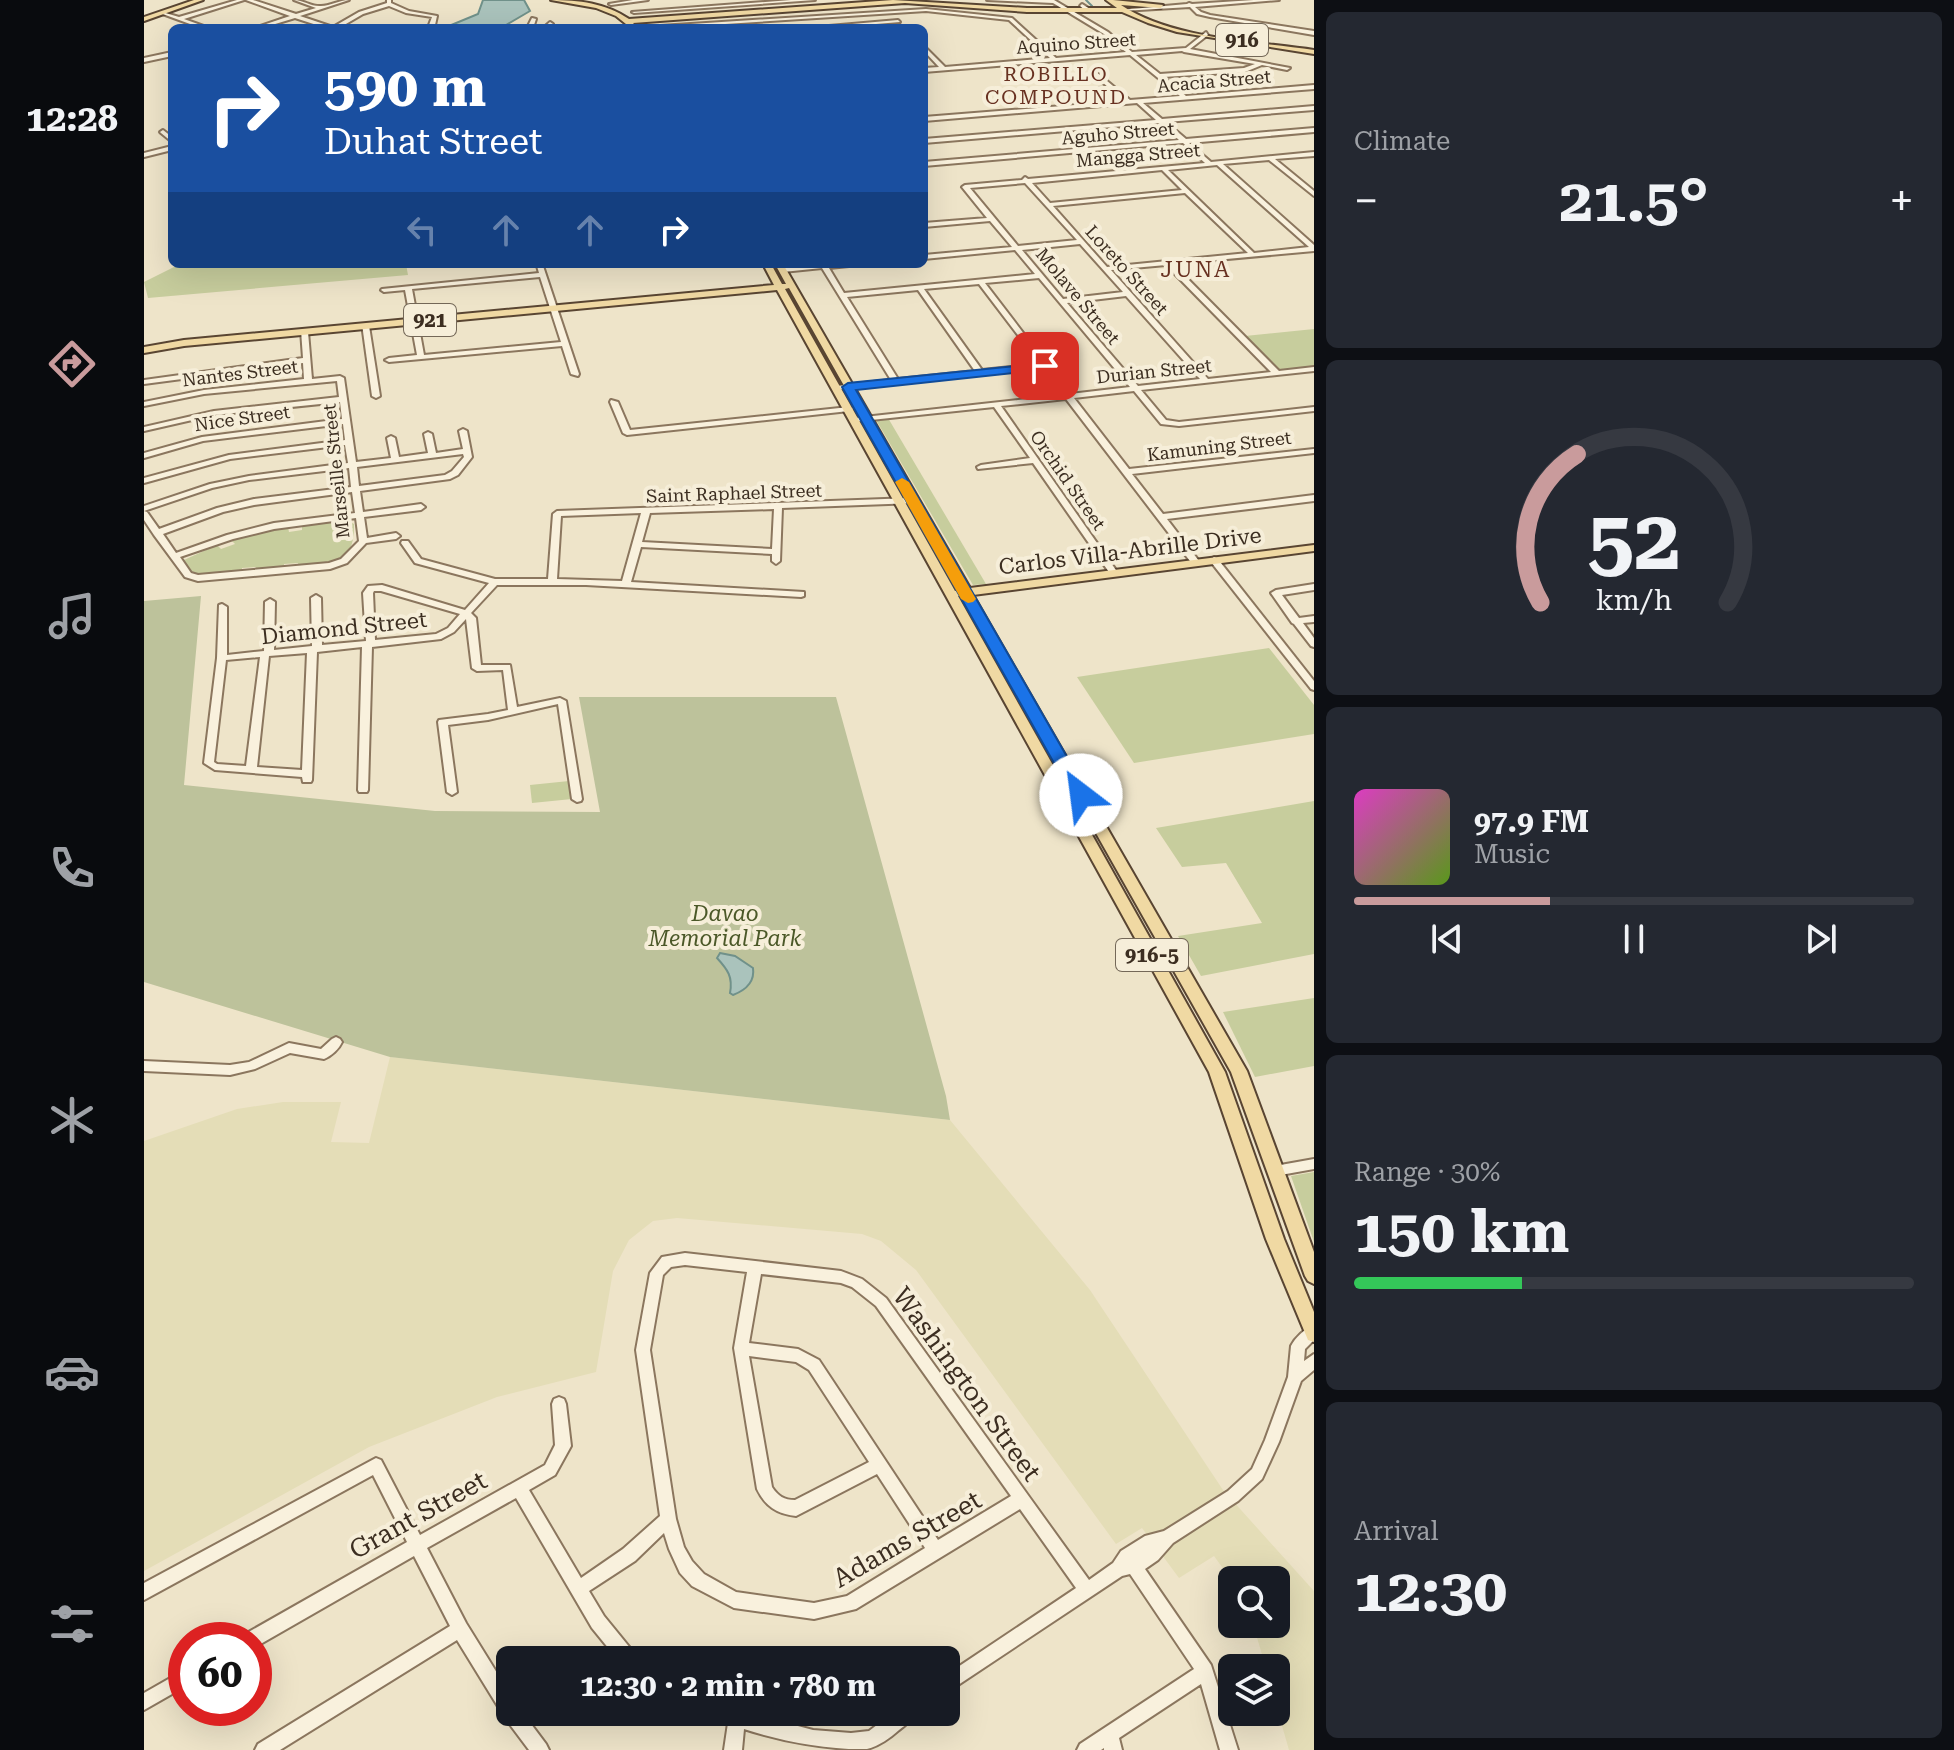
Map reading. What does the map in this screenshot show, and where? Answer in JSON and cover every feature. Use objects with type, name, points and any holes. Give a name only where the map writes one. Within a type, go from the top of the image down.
[{"type":"main road","points":[[144,19],[200,0]]},
{"type":"main road","points":[[554,0],[601,8],[634,20],[760,11],[814,3],[822,7],[880,1],[927,1],[1020,10],[1068,10],[1111,4],[1122,7],[1161,6]]},
{"type":"main road","points":[[579,0],[613,9],[634,20]]},
{"type":"main road","name":"916","points":[[1122,7],[1154,23],[1314,52]]},
{"type":"main road","name":"916-5","points":[[769,268],[843,387],[849,409],[860,419]]},
{"type":"main road","name":"916-5","points":[[782,268],[860,419],[1045,748],[1119,896],[1217,1072],[1275,1239],[1313,1333]]},
{"type":"main road","name":"921","points":[[144,350],[792,285]]},
{"type":"main road","name":"Carlos Villa-Abrille Drive","points":[[958,593],[1314,548]]},
{"type":"main road","name":"916-5","points":[[1045,748],[1137,893],[1239,1071],[1314,1276]]},
{"type":"main road","points":[[1119,896],[1137,893]]},
{"type":"street","points":[[178,19],[242,0]]},
{"type":"street","points":[[248,0],[322,24]]},
{"type":"street","points":[[296,0],[321,8]]},
{"type":"street","points":[[272,24],[347,0]]},
{"type":"street","points":[[989,0],[1052,1],[1106,33],[1184,97]]},
{"type":"street","points":[[1122,7],[1146,0]]},
{"type":"street","points":[[1161,6],[1277,0]]},
{"type":"street","points":[[880,1],[901,24]]},
{"type":"street","points":[[340,24],[389,2],[408,12],[435,16],[432,24]]},
{"type":"street","points":[[622,7],[650,2]]},
{"type":"street","points":[[634,20],[698,2]]},
{"type":"street","points":[[698,2],[711,23]]},
{"type":"street","points":[[611,4],[814,3],[818,16],[825,24]]},
{"type":"street","points":[[1189,4],[1199,13],[1210,16],[1314,33]]},
{"type":"street","points":[[695,24],[920,9],[1010,19],[1054,59]]},
{"type":"street","points":[[760,11],[767,19]]},
{"type":"street","points":[[162,13],[194,24]]},
{"type":"street","points":[[532,24],[534,19]]},
{"type":"street","points":[[885,24],[898,21]]},
{"type":"street","points":[[1183,50],[1192,47],[1206,34]]},
{"type":"street","name":"Aquino Street","points":[[928,70],[1183,50],[1287,68]]},
{"type":"street","points":[[928,53],[943,68]]},
{"type":"street","points":[[144,60],[168,55]]},
{"type":"street","points":[[1159,76],[1252,69],[1260,63]]},
{"type":"street","points":[[1094,74],[1129,102]]},
{"type":"street","name":"Acacia Street","points":[[928,119],[1314,87]]},
{"type":"street","points":[[1138,101],[1314,248]]},
{"type":"street","points":[[928,141],[1314,108]]},
{"type":"street","name":"Aguho Street","points":[[928,164],[1314,130]]},
{"type":"street","points":[[163,132],[168,136]]},
{"type":"street","points":[[144,155],[168,149]]},
{"type":"street","name":"Mangga Street","points":[[965,186],[1314,154]]},
{"type":"street","points":[[1270,158],[1314,194]]},
{"type":"street","points":[[1162,167],[1253,255]]},
{"type":"street","name":"Loreto Street","points":[[1025,179],[1206,381]]},
{"type":"street","name":"Molave Street","points":[[965,186],[1160,420],[1169,424],[1314,409]]},
{"type":"street","points":[[1047,205],[1187,191]]},
{"type":"street","points":[[928,225],[993,219]]},
{"type":"street","points":[[928,255],[1079,240]]},
{"type":"street","points":[[1105,269],[1314,248]]},
{"type":"street","points":[[1168,263],[1277,373]]},
{"type":"street","points":[[541,268],[575,374]]},
{"type":"street","points":[[825,268],[896,382]]},
{"type":"street","points":[[384,290],[543,275]]},
{"type":"street","points":[[842,295],[1040,276]]},
{"type":"street","points":[[980,281],[1196,563]]},
{"type":"street","points":[[919,287],[980,373]]},
{"type":"street","points":[[408,288],[423,357]]},
{"type":"street","points":[[1061,301],[1128,294]]},
{"type":"street","points":[[365,326],[376,396]]},
{"type":"street","points":[[304,332],[308,380]]},
{"type":"street","points":[[389,360],[565,344]]},
{"type":"street","points":[[144,382],[306,360]]},
{"type":"street","points":[[843,387],[1045,366]]},
{"type":"street","name":"Durian Street","points":[[860,419],[1314,369]]},
{"type":"street","name":"Nantes Street","points":[[144,404],[204,392],[340,378]]},
{"type":"street","name":"Marseille Street","points":[[144,511],[157,533],[193,577],[244,576],[330,566],[344,561],[363,541],[340,378]]},
{"type":"street","points":[[144,429],[214,413],[344,399]]},
{"type":"street","points":[[614,402],[627,433],[849,409]]},
{"type":"street","name":"Orchid Street","points":[[996,404],[1114,573]]},
{"type":"street","name":"Nice Street","points":[[144,456],[202,439],[347,421]]},
{"type":"street","points":[[157,533],[220,510],[254,502],[451,476],[467,459],[463,431]]},
{"type":"street","points":[[428,434],[433,456]]},
{"type":"street","points":[[391,438],[395,460]]},
{"type":"street","points":[[144,481],[229,457],[349,442]]},
{"type":"street","points":[[144,511],[226,482],[468,451]]},
{"type":"street","name":"Kamuning Street","points":[[1127,472],[1314,451]]},
{"type":"street","points":[[981,467],[1035,460]]},
{"type":"street","points":[[1161,517],[1314,498]]},
{"type":"street","name":"Saint Raphael Street","points":[[552,582],[557,514],[906,502]]},
{"type":"street","points":[[175,556],[259,530],[421,507]]},
{"type":"street","points":[[637,544],[775,556],[778,508]]},
{"type":"street","points":[[626,583],[646,512]]},
{"type":"street","points":[[363,541],[396,536]]},
{"type":"street","points":[[405,543],[418,561],[495,582],[626,583],[801,594]]},
{"type":"street","points":[[1214,560],[1314,687]]},
{"type":"street","name":"Diamond Street","points":[[222,658],[438,637],[451,630],[495,582]]},
{"type":"street","points":[[1314,587],[1276,593],[1314,644]]},
{"type":"street","points":[[363,790],[368,593],[371,588],[382,588],[466,613],[471,618],[477,668],[507,667],[513,712]]},
{"type":"street","points":[[222,607],[222,658],[210,765],[307,777],[316,598]]},
{"type":"street","points":[[251,770],[267,654],[270,602]]},
{"type":"street","points":[[1295,621],[1314,619]]},
{"type":"street","points":[[452,792],[443,722],[563,702],[577,799]]},
{"type":"street","points":[[144,1066],[180,1070],[240,1069],[289,1048],[324,1054],[336,1042]]},
{"type":"street","points":[[1275,1171],[1314,1164]]},
{"type":"street","name":"Washington Street","points":[[668,1519],[643,1350],[657,1273],[667,1261],[675,1259],[841,1277],[869,1291],[881,1302],[1087,1590]]},
{"type":"street","points":[[755,1266],[741,1348],[765,1489],[775,1503],[789,1508],[807,1503],[879,1465]]},
{"type":"street","points":[[960,1676],[1127,1564],[1158,1551],[1167,1538],[1233,1496],[1257,1474],[1295,1377],[1298,1346],[1313,1333]]},
{"type":"street","points":[[741,1348],[798,1356],[814,1365],[936,1551]]},
{"type":"street","points":[[1295,1377],[1314,1361]]},
{"type":"street","name":"Grant Street","points":[[272,1628],[550,1470],[561,1454],[564,1437],[559,1404]]},
{"type":"street","points":[[144,1592],[376,1465],[460,1629],[496,1687]]},
{"type":"street","points":[[519,1488],[598,1622],[618,1646]]},
{"type":"street","name":"Adams Street","points":[[668,1519],[677,1549],[698,1580],[734,1600],[798,1610],[825,1610],[850,1603],[1021,1499]]},
{"type":"street","points":[[578,1589],[629,1555],[668,1519]]},
{"type":"street","points":[[1127,1564],[1205,1671],[1229,1750]]},
{"type":"street","points":[[264,1750],[460,1629]]},
{"type":"street","points":[[1086,1750],[1111,1742],[1205,1671]]},
{"type":"street","points":[[144,1702],[168,1688]]},
{"type":"street","points":[[522,1726],[540,1750]]},
{"type":"street","points":[[730,1726],[733,1750]]},
{"type":"street","points":[[772,1726],[827,1740],[868,1745],[890,1726]]},
{"type":"shaded area","points":[[390,1057],[950,1120],[1090,1290],[1223,1490],[1314,1591],[1314,1750],[1289,1750],[1282,1726],[1290,1726],[1290,1654],[1262,1654],[1257,1638],[1290,1638],[1290,1566],[1221,1566],[1214,1556],[1179,1578],[1142,1528],[1116,1544],[916,1270],[881,1241],[862,1234],[677,1218],[653,1221],[629,1240],[613,1271],[596,1372],[497,1397],[369,1447],[144,1571],[144,1141],[237,1109],[283,1102],[341,1102],[331,1142],[369,1143]]},
{"type":"green space","points":[[172,268],[407,268],[408,275],[148,298],[144,282]]},
{"type":"green space","points":[[1314,329],[1314,367],[1280,371],[1245,336]]},
{"type":"green space","points":[[888,418],[986,584],[973,585],[876,420]]},
{"type":"green space","points":[[346,520],[354,524],[350,548],[346,555],[331,563],[298,567],[298,563],[284,564],[284,568],[256,571],[256,567],[242,568],[242,572],[200,576],[194,574],[184,560],[217,545],[221,549],[235,544],[231,540],[288,527],[289,532],[302,530],[302,525]]},
{"type":"green space","name":"Davao Memorial Park","points":[[201,596],[184,785],[435,811],[600,812],[579,697],[836,697],[950,1120],[390,1057],[144,982],[144,601]]},
{"type":"green space","points":[[1269,648],[1314,705],[1314,734],[1134,763],[1077,677]]},
{"type":"green space","points":[[569,781],[572,799],[532,803],[530,785]]},
{"type":"green space","points":[[1314,801],[1314,954],[1201,976],[1178,936],[1262,923],[1226,863],[1182,867],[1156,828]]},
{"type":"green space","points":[[1314,998],[1314,1066],[1255,1077],[1223,1012]]},
{"type":"green space","points":[[1314,1172],[1314,1242],[1291,1176]]},
{"type":"water","points":[[483,0],[524,0],[530,11],[508,24],[454,24],[478,14]]},
{"type":"water","points":[[720,953],[735,956],[753,968],[749,985],[733,995],[730,993],[729,974],[717,958]]},
{"type":"waterway","points":[[1086,0],[1092,6]]},
{"type":"tunnel","points":[[1098,89],[1107,88]]},
{"type":"slow traffic","points":[[902,482],[968,599]]},
{"type":"district","name":"ROBILLO COMPOUND","points":[[1056,86]]},
{"type":"district","name":"JUNA","points":[[1196,269]]},
{"type":"route","points":[[1045,366],[848,387],[1081,795]]}]
